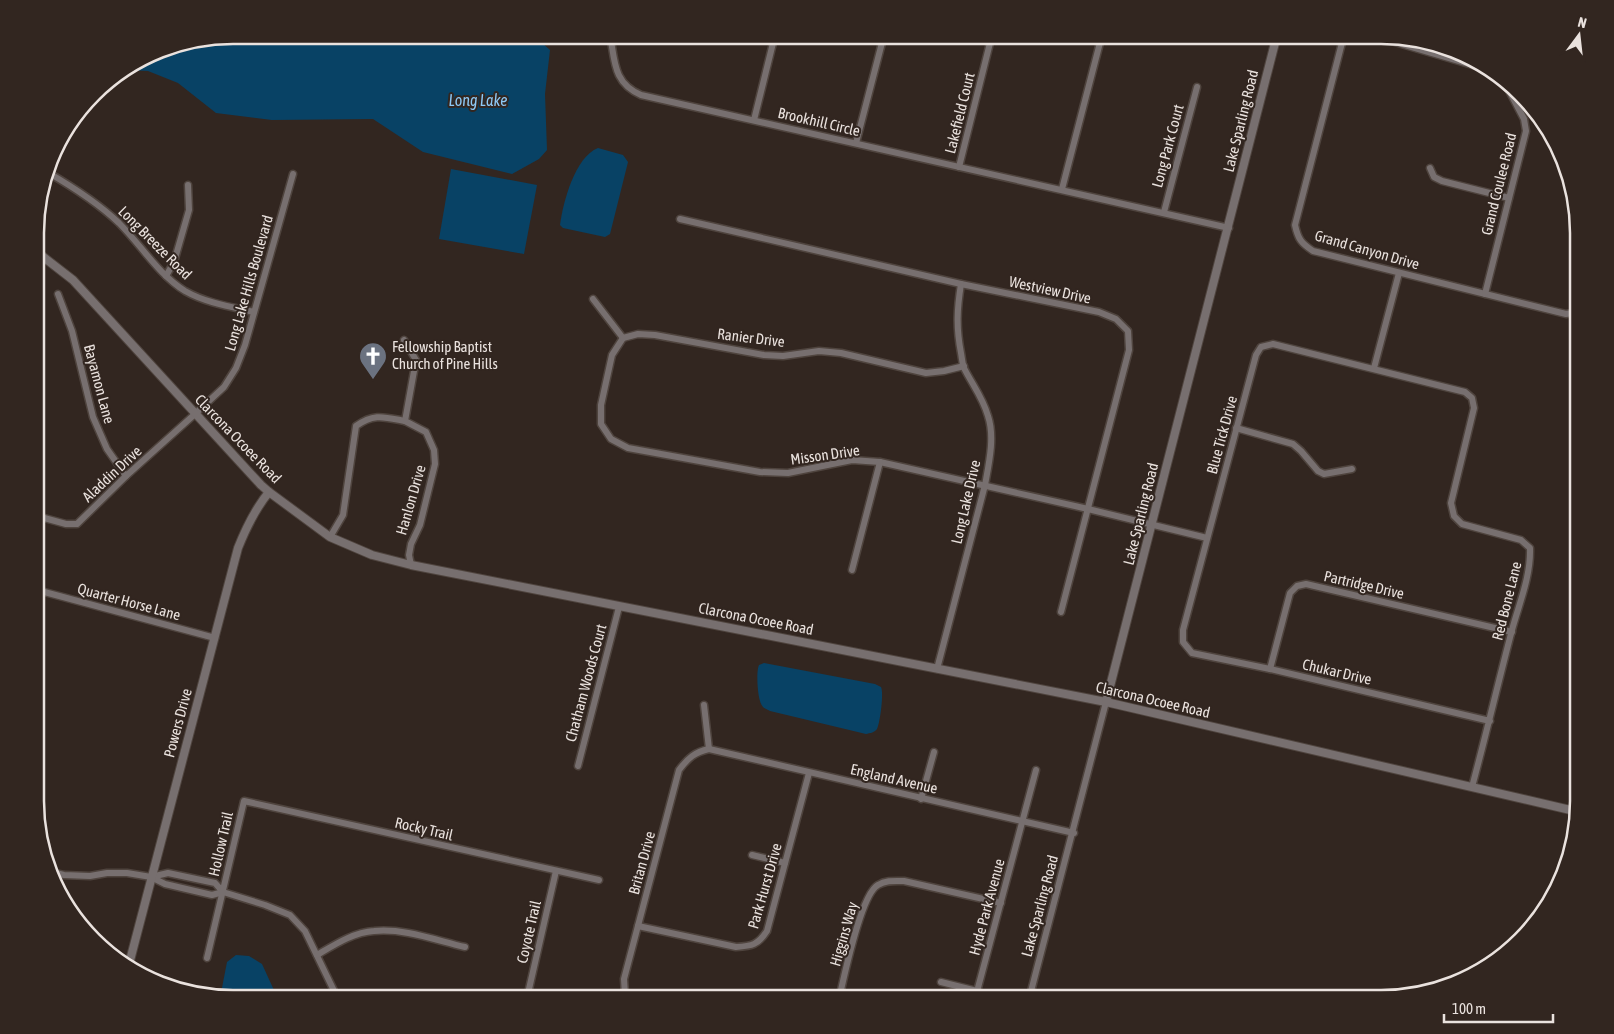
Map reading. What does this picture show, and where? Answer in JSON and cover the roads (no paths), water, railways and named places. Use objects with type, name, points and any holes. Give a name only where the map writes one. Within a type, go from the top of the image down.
[{"type":"street","name":"Brookhill Circle","points":[[612,44],[616,70],[621,81],[630,91],[641,95],[1229,228]]},
{"type":"street","points":[[754,120],[773,44]]},
{"type":"street","points":[[856,143],[882,44]]},
{"type":"street","name":"Lakefield Court","points":[[959,167],[990,44]]},
{"type":"street","points":[[1062,189],[1100,44]]},
{"type":"street","name":"Lake Sparling Road","points":[[1031,990],[1074,833],[1275,44]]},
{"type":"street","name":"Grand Canyon Drive","points":[[1342,44],[1295,225],[1297,237],[1313,251],[1566,314],[1570,313]]},
{"type":"street","points":[[1404,45],[1463,62]]},
{"type":"street","name":"Long Park Court","points":[[1164,212],[1197,87]]},
{"type":"street","name":"Grand Coulee Road","points":[[1485,294],[1526,132],[1524,119],[1512,96]]},
{"type":"street","points":[[1430,168],[1434,177],[1442,181],[1509,198]]},
{"type":"street","name":"Long Lake Hills Boulevard","points":[[195,414],[224,387],[236,368],[245,345],[293,174]]},
{"type":"street","name":"Long Breeze Road","points":[[53,176],[91,199],[119,223],[166,276],[185,291],[202,299],[254,312]]},
{"type":"street","points":[[166,276],[174,262],[189,210],[188,185]]},
{"type":"street","name":"Westview Drive","points":[[680,219],[961,284],[1099,312],[1116,319],[1128,331],[1129,350],[1062,612]]},
{"type":"street","name":"Clarcona Ocoee Road","points":[[44,257],[73,280],[269,492],[330,537],[372,555],[411,565],[1106,702],[1570,810]]},
{"type":"street","points":[[1374,368],[1399,273]]},
{"type":"street","name":"Long Lake Drive","points":[[937,669],[985,485],[989,461],[989,417],[981,397],[964,366],[958,338],[957,311],[961,284]]},
{"type":"street","name":"Bayamon Lane","points":[[58,294],[72,331],[92,418],[107,450],[126,476]]},
{"type":"street","points":[[593,299],[624,338]]},
{"type":"street","name":"Ranier Drive","points":[[624,338],[638,334],[654,335],[764,355],[783,356],[819,351],[842,353],[926,373],[944,372],[964,366]]},
{"type":"street","name":"Misson Drive","points":[[624,338],[612,355],[601,405],[601,424],[611,439],[628,448],[760,472],[788,473],[852,460],[880,462],[1207,538]]},
{"type":"street","points":[[330,537],[343,515],[356,426],[366,419],[384,417],[405,421],[416,360],[404,340]]},
{"type":"street","name":"Blue Tick Drive","points":[[1183,642],[1183,630],[1236,428],[1256,355],[1261,347],[1273,344],[1374,368]]},
{"type":"street","name":"Red Bone Lane","points":[[1374,368],[1465,392],[1472,398],[1474,408],[1450,503],[1454,516],[1462,524],[1521,540],[1530,548],[1530,562],[1472,787]]},
{"type":"street","name":"Aladdin Drive","points":[[44,518],[66,524],[77,524],[126,476],[195,414]]},
{"type":"street","name":"Hanlon Drive","points":[[405,421],[426,432],[434,450],[435,464],[420,525],[411,544],[409,556],[411,565]]},
{"type":"street","points":[[1236,428],[1293,444],[1318,471],[1324,474],[1352,469]]},
{"type":"street","points":[[852,570],[880,462]]},
{"type":"street","name":"Powers Drive","points":[[130,960],[238,548],[246,528],[260,503],[269,492]]},
{"type":"street","name":"Partridge Drive","points":[[1270,669],[1290,593],[1297,586],[1306,584],[1512,632]]},
{"type":"street","name":"Quarter Horse Lane","points":[[44,592],[215,638]]},
{"type":"street","name":"Chatham Woods Court","points":[[578,766],[619,606]]},
{"type":"street","name":"Chukar Drive","points":[[1183,642],[1192,653],[1270,669],[1490,721]]},
{"type":"street","points":[[704,705],[709,749]]},
{"type":"street","name":"England Avenue","points":[[709,749],[1074,833]]},
{"type":"street","name":"Britan Drive","points":[[625,990],[624,979],[679,770],[689,757],[699,751],[709,749]]},
{"type":"street","points":[[921,799],[934,752]]},
{"type":"street","name":"Hyde Park Avenue","points":[[977,990],[1024,822],[1036,770]]},
{"type":"street","name":"Park Hurst Drive","points":[[638,926],[736,947],[750,946],[761,941],[767,931],[809,772]]},
{"type":"street","name":"Rocky Trail","points":[[244,801],[600,880]]},
{"type":"street","name":"Hollow Trail","points":[[207,958],[244,801]]},
{"type":"street","points":[[752,855],[785,863]]},
{"type":"street","name":"Coyote Trail","points":[[529,990],[556,871]]},
{"type":"street","points":[[58,874],[90,876],[107,873],[127,873],[151,877],[165,884],[212,895],[223,892]]},
{"type":"street","points":[[151,877],[168,873],[215,883],[223,892],[290,915],[306,931],[334,990]]},
{"type":"street","name":"Higgins Way","points":[[841,990],[862,911],[876,885],[888,881],[904,881],[1001,903]]},
{"type":"street","points":[[317,954],[349,938],[372,931],[400,932],[465,947]]},
{"type":"street","points":[[941,982],[973,990]]},
{"type":"water","name":"Long Lake","points":[[221,44],[543,44],[550,50],[545,94],[547,150],[539,159],[512,174],[423,152],[373,119],[272,120],[216,113],[178,83],[148,71],[136,70],[149,63],[184,50]]},
{"type":"water","points":[[598,148],[623,155],[628,162],[610,234],[605,237],[563,228],[560,225],[567,193],[577,170],[590,153]]},
{"type":"water","points":[[451,169],[537,185],[524,254],[439,239]]},
{"type":"water","points":[[764,663],[875,684],[881,687],[881,708],[877,729],[866,734],[770,711],[763,707],[759,699],[757,679],[759,665]]},
{"type":"water","points":[[236,955],[249,956],[262,964],[274,990],[222,990],[227,962]]},
{"type":"place","name":"Fellowship Baptist Church of Pine Hills","points":[[373,380]]}]
